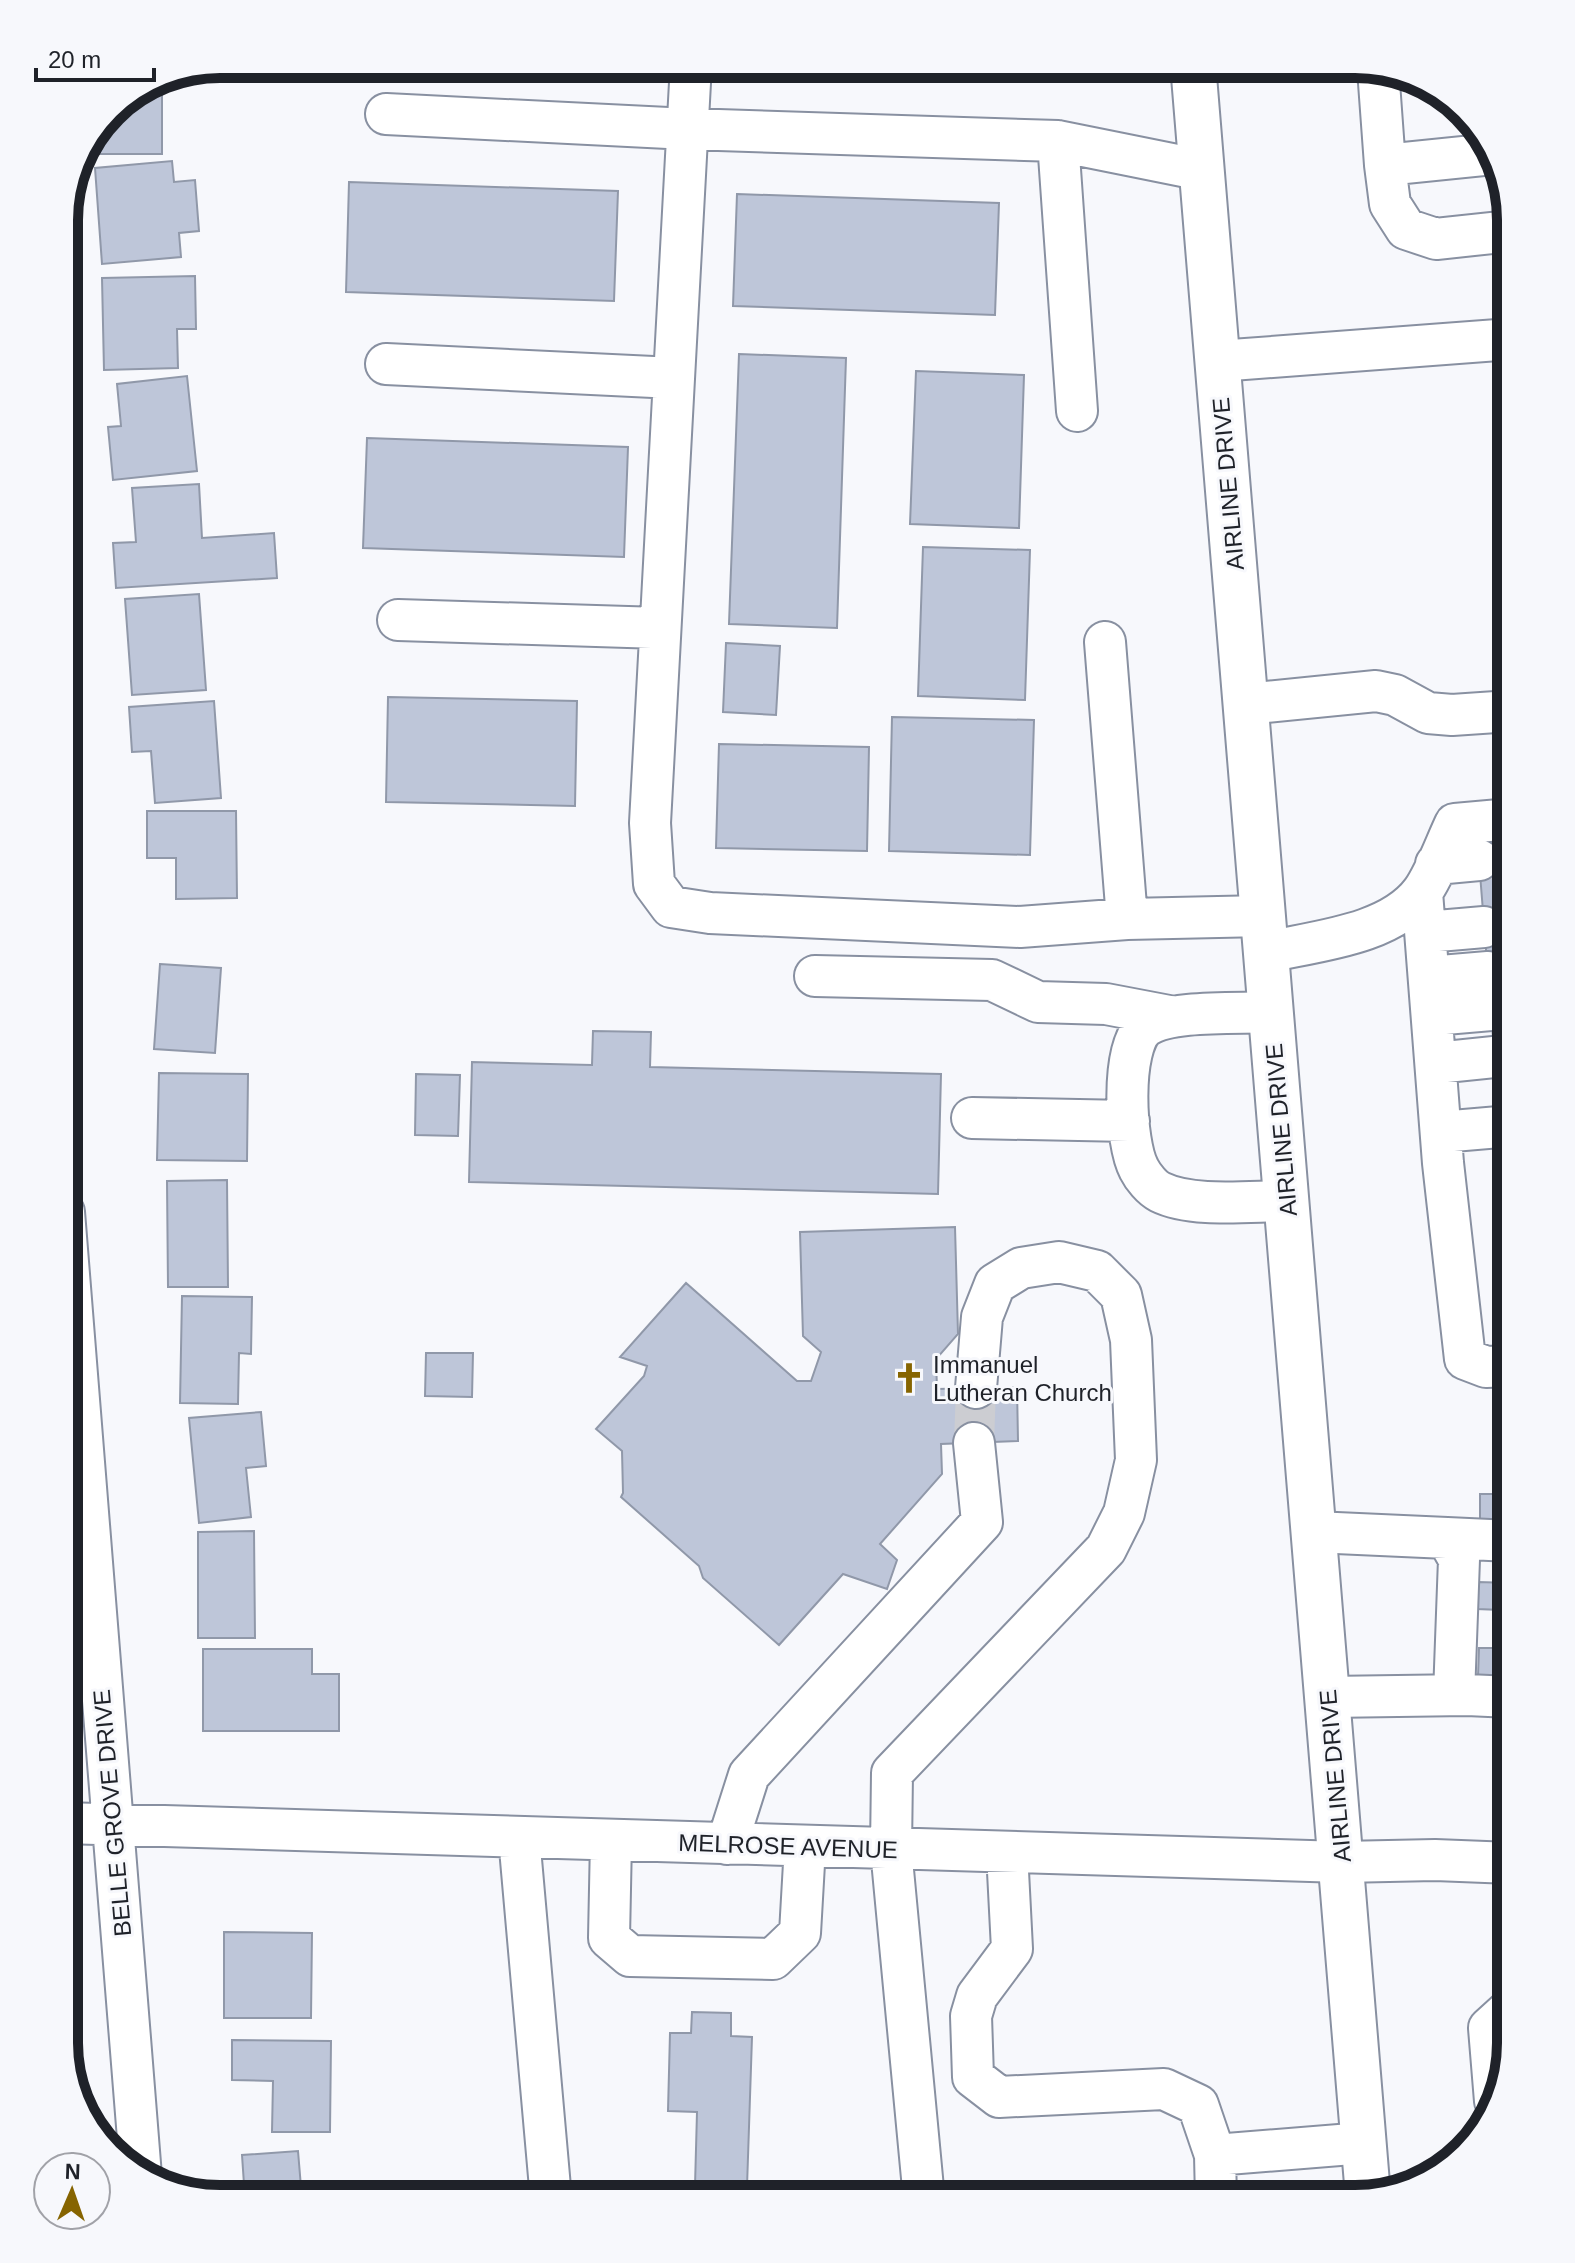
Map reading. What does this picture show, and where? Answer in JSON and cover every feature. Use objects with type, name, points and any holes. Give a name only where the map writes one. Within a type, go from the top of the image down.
[{"type":"main road","name":"AIRLINE DRIVE","points":[[1194,78],[1367,2184]]},
{"type":"street","points":[[690,78],[650,823],[654,884],[671,907],[710,913],[1020,927],[1127,919],[1265,934],[1375,927],[1408,906],[1429,878],[1455,824],[1497,820]]},
{"type":"street","points":[[1379,80],[1390,204],[1406,229],[1436,239],[1497,232]]},
{"type":"street","points":[[386,114],[688,129],[1058,141],[1202,170]]},
{"type":"street","points":[[1058,141],[1077,411]]},
{"type":"street","points":[[1385,165],[1481,155]]},
{"type":"street","points":[[1218,361],[1497,340]]},
{"type":"street","points":[[386,364],[674,378]]},
{"type":"street","points":[[398,620],[660,628]]},
{"type":"street","points":[[1105,642],[1127,919]]},
{"type":"street","points":[[1246,704],[1376,691],[1395,695],[1428,713],[1497,712]]},
{"type":"street","points":[[1429,878],[1479,860]]},
{"type":"street","points":[[1429,878],[1426,932],[1441,1132],[1465,1359],[1486,1367],[1497,1367]]},
{"type":"street","points":[[1426,932],[1484,927]]},
{"type":"street","points":[[815,976],[992,980],[1038,1002],[1106,1004],[1169,1016],[1272,1012]]},
{"type":"street","points":[[1431,996],[1489,991]]},
{"type":"street","points":[[1169,1016],[1143,1028],[1130,1053],[1127,1085],[1129,1121],[1139,1169],[1156,1190],[1184,1201],[1287,1201]]},
{"type":"street","points":[[1436,1063],[1494,1057]]},
{"type":"street","points":[[972,1118],[1129,1121]]},
{"type":"street","points":[[1441,1132],[1497,1127]]},
{"type":"street","points":[[923,2185],[891,1849],[892,1773],[1106,1549],[1124,1513],[1136,1460],[1131,1340],[1121,1295],[1097,1271],[1059,1262],[1021,1268],[995,1284],[982,1317],[976,1388]]},
{"type":"street","name":"BELLE GROVE DRIVE","points":[[78,1398],[140,2160]]},
{"type":"street","points":[[727,1844],[749,1775],[982,1522],[974,1443]]},
{"type":"street","points":[[1314,1532],[1497,1540]]},
{"type":"street","points":[[1447,1538],[1459,1559],[1454,1695]]},
{"type":"street","points":[[1328,1697],[1497,1697]]},
{"type":"street","name":"MELROSE AVENUE","points":[[78,1824],[1342,1862],[1497,1862]]},
{"type":"street","points":[[519,1837],[550,2185]]},
{"type":"street","points":[[611,1840],[609,1938],[630,1956],[773,1959],[800,1933],[805,1846]]},
{"type":"street","points":[[1007,1852],[1012,1949],[977,1996],[971,2016],[973,2077],[999,2097],[1164,2089],[1198,2105],[1215,2155],[1216,2185]]},
{"type":"street","points":[[1493,2076],[1489,2028],[1497,2021]]},
{"type":"street","points":[[1215,2155],[1364,2143]]},
{"type":"building","points":[[162,91],[162,154],[100,154],[100,145],[113,126],[134,107]]},
{"type":"building","points":[[172,161],[174,182],[195,180],[199,231],[179,233],[181,257],[102,264],[95,168]]},
{"type":"building","points":[[349,182],[618,191],[614,301],[346,292]]},
{"type":"building","points":[[737,194],[999,203],[995,315],[733,306]]},
{"type":"building","points":[[195,276],[196,329],[177,329],[178,368],[104,370],[102,278]]},
{"type":"building","points":[[739,354],[846,358],[837,628],[729,624]]},
{"type":"building","points":[[916,371],[1024,375],[1019,528],[910,524]]},
{"type":"building","points":[[187,376],[197,471],[113,480],[108,427],[121,426],[117,384]]},
{"type":"building","points":[[367,438],[628,447],[624,557],[363,548]]},
{"type":"building","points":[[199,484],[202,538],[274,533],[277,578],[116,588],[113,543],[136,542],[132,488]]},
{"type":"building","points":[[923,547],[1030,550],[1025,700],[918,696]]},
{"type":"building","points":[[199,594],[206,690],[132,695],[125,599]]},
{"type":"building","points":[[726,643],[780,646],[776,715],[723,712]]},
{"type":"building","points":[[388,697],[577,701],[575,806],[386,802]]},
{"type":"building","points":[[214,701],[221,798],[155,803],[151,751],[132,752],[129,707]]},
{"type":"building","points":[[892,717],[1034,720],[1030,855],[889,851]]},
{"type":"building","points":[[719,744],[869,747],[867,851],[716,848]]},
{"type":"building","points":[[147,811],[236,811],[237,898],[176,899],[176,858],[147,858]]},
{"type":"building","points":[[1497,835],[1497,1087],[1477,836]]},
{"type":"building","points":[[160,964],[221,968],[215,1053],[154,1049]]},
{"type":"building","points":[[593,1031],[651,1032],[650,1067],[941,1074],[938,1194],[469,1182],[472,1062],[592,1065]]},
{"type":"building","points":[[159,1073],[248,1074],[247,1161],[157,1160]]},
{"type":"building","points":[[416,1074],[460,1075],[458,1136],[415,1135]]},
{"type":"building","points":[[227,1180],[228,1287],[168,1287],[167,1181]]},
{"type":"building","points":[[955,1227],[958,1334],[936,1359],[937,1389],[1017,1387],[1018,1441],[941,1444],[942,1474],[880,1544],[897,1560],[887,1589],[843,1574],[779,1645],[703,1578],[699,1566],[621,1497],[622,1451],[596,1429],[644,1376],[647,1366],[620,1357],[686,1283],[797,1381],[811,1381],[821,1352],[803,1336],[800,1232]]},
{"type":"building","points":[[182,1296],[252,1297],[251,1354],[239,1353],[238,1404],[180,1403]]},
{"type":"building","points":[[426,1353],[473,1353],[472,1397],[425,1396]]},
{"type":"building","points":[[261,1412],[266,1466],[246,1468],[251,1517],[199,1523],[189,1418]]},
{"type":"building","points":[[1480,1494],[1497,1494],[1497,1522],[1480,1521]]},
{"type":"building","points":[[254,1531],[255,1638],[198,1638],[198,1532]]},
{"type":"building","points":[[1478,1582],[1497,1583],[1497,1610],[1477,1609]]},
{"type":"building","points":[[1479,1648],[1497,1648],[1497,1677],[1478,1676]]},
{"type":"building","points":[[203,1649],[312,1649],[312,1674],[339,1674],[339,1731],[203,1731]]},
{"type":"building","points":[[224,1932],[312,1933],[311,2018],[224,2018]]},
{"type":"building","points":[[692,2012],[731,2013],[731,2036],[752,2037],[747,2185],[695,2185],[697,2112],[668,2111],[670,2033],[691,2033]]},
{"type":"building","points":[[232,2040],[331,2041],[330,2132],[272,2132],[273,2081],[232,2080]]},
{"type":"building","points":[[298,2151],[301,2185],[244,2185],[242,2155]]},
{"type":"tunnel","points":[[1479,860],[1497,859]]},
{"type":"tunnel","points":[[1484,927],[1497,926]]},
{"type":"tunnel","points":[[974,1443],[976,1388]]},
{"type":"place","name":"Immanuel Lutheran Church","points":[[909,1378]]}]
